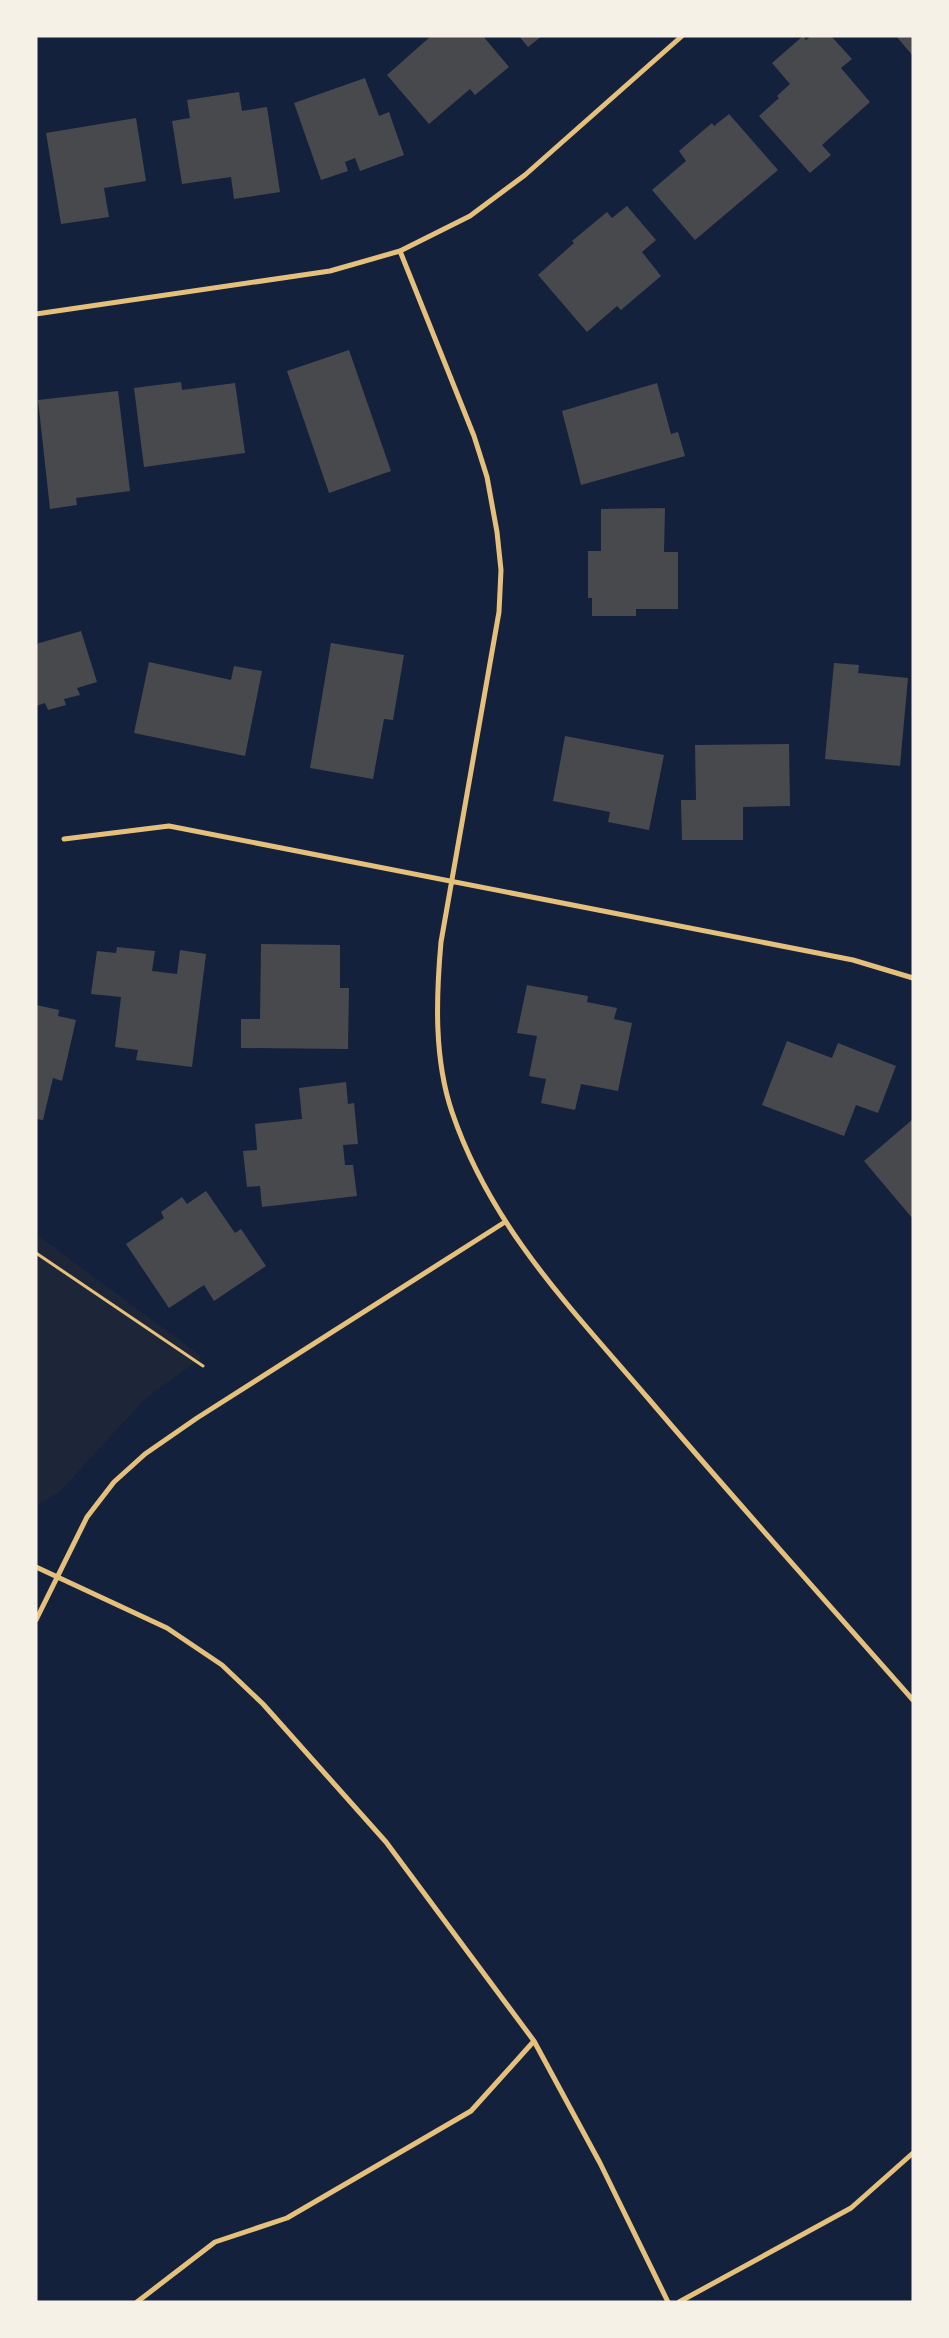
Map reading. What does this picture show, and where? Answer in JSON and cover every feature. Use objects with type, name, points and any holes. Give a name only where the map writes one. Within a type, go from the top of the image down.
[{"type":"street","points":[[36,314],[330,271],[400,251],[470,216],[525,175],[682,36]]},
{"type":"street","points":[[400,251],[474,436],[487,477],[497,532],[501,570],[499,612],[441,942],[437,989],[438,1046],[451,1110],[475,1171],[505,1222],[548,1281],[700,1459],[913,1700]]},
{"type":"street","points":[[64,839],[169,826],[853,960],[913,978]]},
{"type":"street","points":[[36,1620],[87,1517],[114,1482],[145,1454],[205,1412],[505,1222]]},
{"type":"street","points":[[36,1567],[167,1628],[222,1664],[263,1704],[386,1842],[534,2042],[600,2163],[668,2302]]},
{"type":"street","points":[[137,2302],[216,2242],[287,2218],[471,2111],[534,2042]]},
{"type":"street","points":[[679,2302],[851,2208],[913,2153]]},
{"type":"path","points":[[36,1253],[203,1366]]},
{"type":"shaded area","points":[[36,1234],[202,1357],[145,1399],[59,1492],[36,1506]]},
{"type":"building","points":[[431,36],[483,36],[509,67],[475,95],[470,89],[429,124],[387,75]]},
{"type":"building","points":[[519,36],[542,36],[528,47]]},
{"type":"building","points":[[803,36],[806,40],[811,36],[831,36],[852,59],[841,68],[870,102],[822,145],[831,155],[810,173],[759,116],[779,98],[777,96],[790,84],[772,63]]},
{"type":"building","points":[[896,36],[913,36],[913,56]]},
{"type":"building","points":[[365,78],[379,116],[389,112],[404,155],[360,171],[355,158],[345,162],[348,171],[321,180],[294,103]]},
{"type":"building","points":[[239,92],[242,111],[267,107],[280,192],[234,199],[231,177],[182,184],[172,121],[190,118],[187,100]]},
{"type":"building","points":[[729,114],[778,170],[695,240],[652,190],[686,161],[679,151],[712,123],[714,126]]},
{"type":"building","points":[[136,118],[146,181],[104,188],[109,217],[61,224],[46,133]]},
{"type":"building","points":[[627,206],[656,240],[642,252],[661,276],[621,310],[617,306],[587,332],[538,275],[574,243],[572,241],[607,212],[612,218]]},
{"type":"building","points":[[349,350],[391,471],[329,493],[287,371]]},
{"type":"building","points":[[181,382],[182,390],[235,383],[245,453],[144,467],[134,388]]},
{"type":"building","points":[[657,383],[671,434],[678,432],[685,456],[581,485],[562,411]]},
{"type":"building","points":[[118,391],[130,491],[76,498],[77,505],[50,509],[38,400]]},
{"type":"building","points":[[665,508],[664,552],[678,552],[678,609],[636,609],[636,616],[592,616],[592,598],[588,598],[588,551],[601,551],[601,509]]},
{"type":"building","points":[[81,631],[97,682],[77,688],[80,695],[64,699],[66,705],[48,710],[45,703],[36,706],[36,644]]},
{"type":"building","points":[[331,643],[404,655],[393,720],[384,719],[373,779],[310,768]]},
{"type":"building","points":[[149,662],[231,680],[234,666],[262,671],[245,756],[134,733]]},
{"type":"building","points":[[834,663],[859,665],[858,673],[908,678],[900,766],[825,759]]},
{"type":"building","points":[[565,736],[664,755],[649,830],[608,822],[610,812],[553,801]]},
{"type":"building","points":[[789,744],[790,806],[743,807],[743,840],[682,840],[681,800],[696,800],[695,745]]},
{"type":"building","points":[[261,944],[340,945],[340,988],[349,988],[348,1049],[241,1048],[241,1019],[260,1019]]},
{"type":"building","points":[[117,947],[155,951],[152,971],[177,974],[180,950],[206,954],[192,1067],[136,1060],[138,1050],[115,1047],[121,997],[91,994],[97,951],[116,953]]},
{"type":"building","points":[[527,985],[588,996],[587,1002],[617,1008],[614,1019],[632,1023],[618,1091],[581,1084],[575,1110],[541,1103],[546,1079],[529,1076],[537,1036],[517,1033]]},
{"type":"building","points":[[36,1005],[59,1010],[58,1016],[76,1020],[62,1081],[53,1078],[43,1120],[36,1119]]},
{"type":"building","points":[[787,1041],[832,1058],[838,1043],[896,1066],[878,1113],[856,1105],[844,1136],[762,1105]]},
{"type":"building","points":[[346,1082],[348,1104],[354,1103],[358,1144],[343,1145],[345,1165],[353,1165],[357,1196],[262,1207],[260,1186],[247,1187],[243,1151],[257,1150],[255,1124],[302,1119],[299,1088]]},
{"type":"building","points":[[913,1119],[913,1219],[864,1161]]},
{"type":"building","points":[[206,1191],[235,1233],[241,1229],[266,1266],[214,1301],[204,1285],[169,1308],[126,1244],[164,1218],[161,1212],[182,1197],[187,1204]]}]
